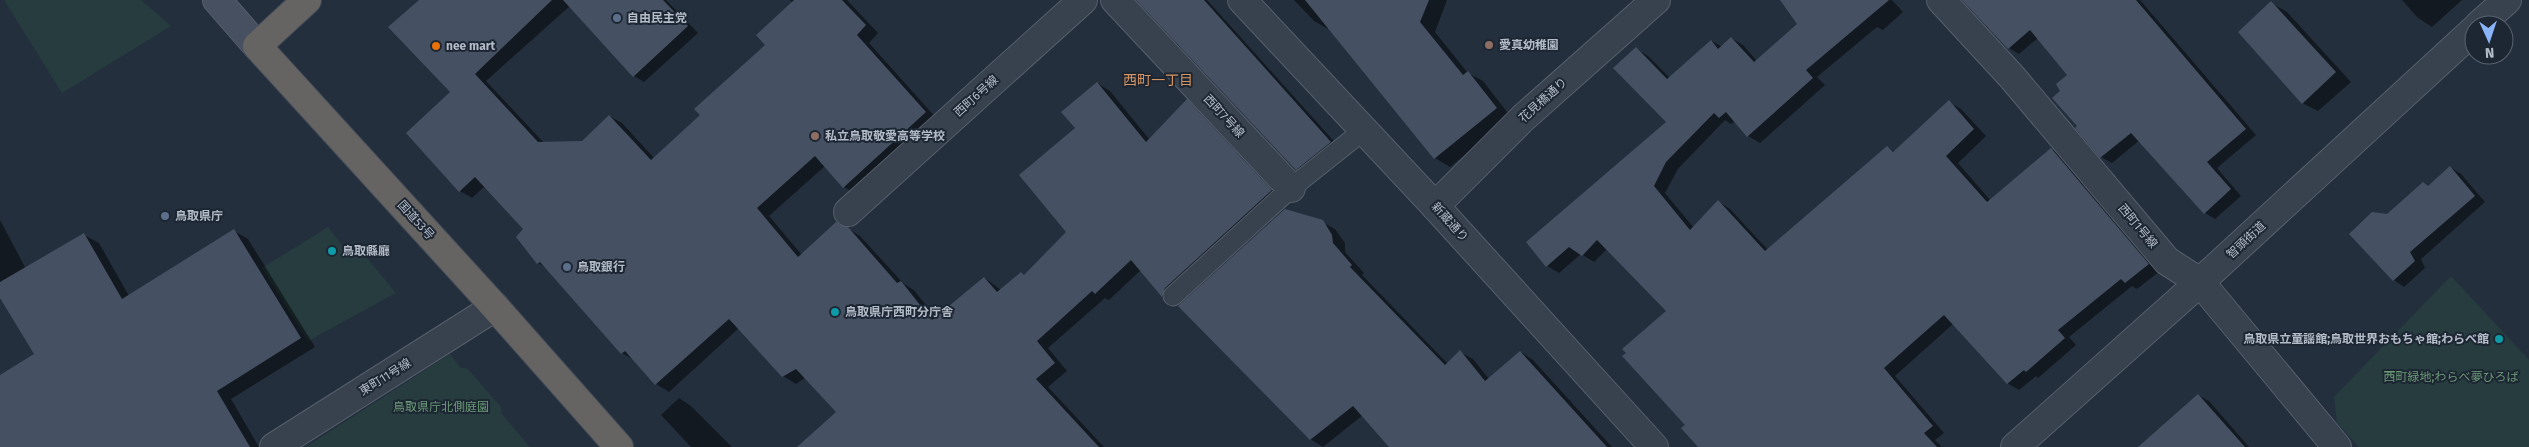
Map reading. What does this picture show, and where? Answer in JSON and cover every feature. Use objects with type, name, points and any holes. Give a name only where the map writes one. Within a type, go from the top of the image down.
[{"type":"highway","points":[[257,46],[307,0]]},
{"type":"highway","name":"国道53号","points":[[257,46],[496,307],[619,447]]},
{"type":"main road","points":[[217,0],[257,46]]},
{"type":"street","name":"西町6号線","points":[[848,212],[1083,0]]},
{"type":"street","name":"西町7号線","points":[[1115,0],[1291,188]]},
{"type":"street","name":"新蔵通り","points":[[1242,0],[1435,206],[1654,447]]},
{"type":"street","name":"花見橋通り","points":[[1435,206],[1523,118],[1656,0]]},
{"type":"street","name":"西町1号線","points":[[1940,0],[2012,77],[2167,261],[2200,282],[2337,447]]},
{"type":"street","points":[[2490,15],[2506,0]]},
{"type":"street","name":"智頭街道","points":[[2015,447],[2200,282],[2464,39]]},
{"type":"street","name":"東町11号線","points":[[274,447],[496,307]]},
{"type":"lane","points":[[1173,296],[1291,188],[1364,130]]},
{"type":"green space","points":[[4,0],[141,0],[171,26],[62,93]]},
{"type":"green space","points":[[328,227],[343,246],[354,242],[396,293],[308,341],[262,268]]},
{"type":"green space","name":"西町緑地;わらべ夢ひろば","points":[[2451,276],[2529,360],[2529,447],[2359,447],[2337,423],[2334,397]]},
{"type":"green space","name":"鳥取県庁北側庭園","points":[[450,354],[461,368],[467,368],[501,407],[502,414],[530,447],[306,447]]},
{"type":"building","points":[[419,0],[552,0],[475,74],[538,142],[582,141],[609,115],[651,160],[700,115],[694,109],[765,45],[756,35],[794,0],[842,0],[866,25],[857,35],[926,112],[843,188],[815,156],[757,208],[798,257],[836,222],[848,227],[897,283],[901,281],[932,320],[984,277],[997,292],[1021,272],[1024,275],[1066,232],[1019,175],[1075,128],[1061,112],[1097,82],[1146,142],[1187,99],[1272,190],[1165,288],[1162,297],[1131,260],[1095,294],[1092,291],[1037,341],[1055,363],[1036,379],[1099,447],[797,447],[836,412],[796,369],[782,377],[729,319],[655,385],[625,351],[621,354],[540,262],[537,264],[516,237],[523,229],[475,177],[459,192],[406,133],[450,92],[388,27]]},
{"type":"building","points":[[563,0],[663,0],[688,26],[633,77]]},
{"type":"building","points":[[1136,0],[1204,0],[1331,142],[1296,170]]},
{"type":"building","points":[[1305,0],[1429,0],[1420,22],[1463,75],[1468,71],[1497,108],[1434,159]]},
{"type":"building","points":[[1780,0],[1889,0],[1806,70],[1813,78],[1747,137],[1726,112],[1719,118],[1714,113],[1666,162],[1654,186],[1690,230],[1718,200],[1765,251],[1887,146],[1893,152],[1949,100],[1974,129],[1946,156],[1987,202],[2051,148],[2149,264],[2125,283],[2121,279],[2058,330],[2065,338],[2026,372],[2024,370],[2007,384],[1944,315],[1884,368],[1933,426],[1924,433],[1937,447],[1698,447],[1681,428],[1685,425],[1622,356],[1626,353],[1622,349],[1666,311],[1597,240],[1582,256],[1569,247],[1546,267],[1526,242],[1666,122],[1613,68],[1636,47],[1667,79],[1711,40],[1718,49],[1731,37],[1754,62],[1797,24]]},
{"type":"building","points":[[1962,0],[2136,0],[2246,129],[2207,162],[2231,189],[2204,214],[2131,133],[2100,158],[2075,128],[2077,126],[2052,98],[2060,91],[2056,84],[2067,75],[2030,30],[2008,49]]},
{"type":"building","points":[[2271,1],[2336,72],[2302,104],[2238,32]]},
{"type":"building","points":[[2450,166],[2475,196],[2410,252],[2415,261],[2393,281],[2349,234],[2372,212],[2387,214],[2423,182],[2428,186]]},
{"type":"building","points":[[1285,209],[1323,220],[1332,235],[1333,243],[1352,265],[1350,267],[1445,365],[1460,350],[1485,381],[1520,351],[1607,447],[1389,447],[1353,406],[1310,440],[1178,306]]},
{"type":"building","points":[[234,229],[301,338],[217,391],[250,447],[0,447],[0,375],[34,354],[0,298],[0,282],[84,233],[122,299]]},
{"type":"building","points":[[2198,394],[2245,447],[2138,447]]},
{"type":"place","name":"自由民主党","points":[[617,18]]},
{"type":"place","name":"愛真幼稚園","points":[[1489,45]]},
{"type":"place","name":"nee mart","points":[[436,46]]},
{"type":"place","name":"私立鳥取敬愛高等学校","points":[[815,136]]},
{"type":"place","name":"鳥取県庁","points":[[165,216]]},
{"type":"place","name":"鳥取縣廳","points":[[332,251]]},
{"type":"place","name":"鳥取銀行","points":[[567,267]]},
{"type":"place","name":"鳥取県庁西町分庁舎","points":[[835,312]]},
{"type":"place","name":"鳥取県立童謡館;鳥取世界おもちゃ館;わらべ館","points":[[2499,339]]},
{"type":"district","name":"西町一丁目","points":[[1158,80]]}]
